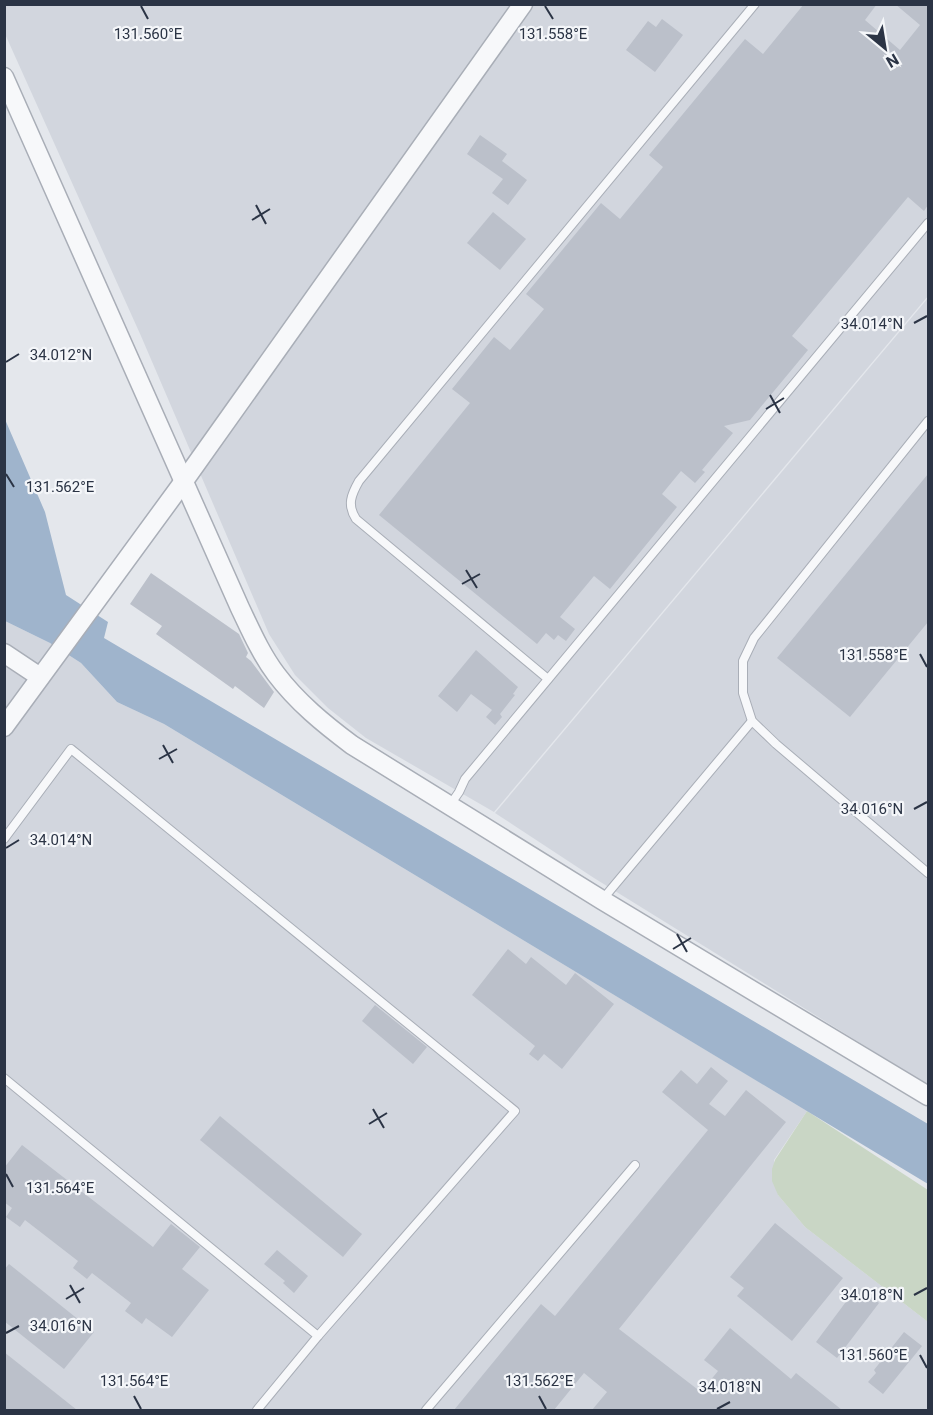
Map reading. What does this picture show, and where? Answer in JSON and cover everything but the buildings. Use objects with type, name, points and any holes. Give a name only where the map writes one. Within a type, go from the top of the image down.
[{"type":"street","points":[[4,727],[184,481],[523,4]]},
{"type":"street","points":[[4,77],[240,608],[259,647],[276,674],[298,699],[324,725],[351,745],[602,900],[928,1096]]},
{"type":"street","points":[[4,652],[40,677]]},
{"type":"lane","points":[[548,679],[356,519],[350,504],[353,492],[359,481],[755,4]]},
{"type":"lane","points":[[450,805],[465,779],[928,224]]},
{"type":"lane","points":[[928,421],[754,638],[742,661],[743,693],[752,721],[928,873]]},
{"type":"lane","points":[[602,900],[752,721]]},
{"type":"lane","points":[[4,839],[71,749],[515,1111],[318,1336],[257,1410]]},
{"type":"lane","points":[[4,1078],[318,1336]]},
{"type":"lane","points":[[426,1410],[635,1164]]},
{"type":"shaded area","points":[[4,5],[928,5],[928,296],[494,812],[366,738],[328,708],[295,675],[269,634],[141,336],[5,34]]},
{"type":"shaded area","points":[[928,298],[928,1085],[594,878],[495,813]]},
{"type":"shaded area","points":[[5,621],[50,643],[81,663],[117,702],[164,724],[807,1111],[774,1160],[778,1195],[805,1227],[928,1322],[928,1410],[5,1410]]},
{"type":"green space","points":[[807,1111],[928,1190],[928,1322],[805,1227],[778,1195],[772,1181],[775,1160]]},
{"type":"water","points":[[4,417],[45,512],[66,595],[108,622],[104,638],[928,1124],[928,1184],[164,724],[117,702],[81,663],[50,643],[5,621]]}]
